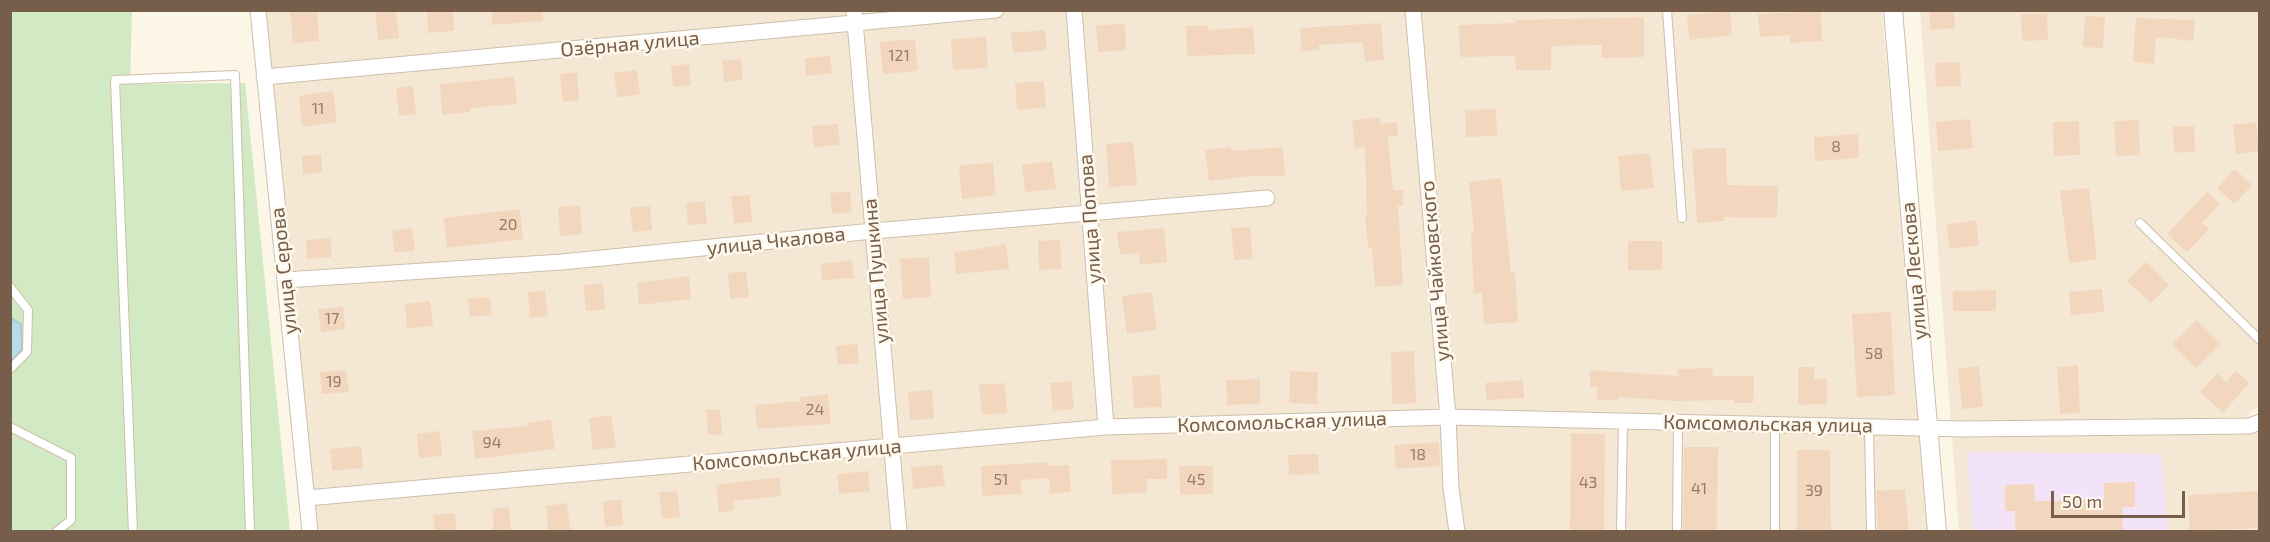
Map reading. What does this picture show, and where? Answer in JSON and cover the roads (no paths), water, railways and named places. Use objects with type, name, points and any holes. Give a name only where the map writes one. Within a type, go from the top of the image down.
[{"type":"street","name":"улица Серова","points":[[258,10],[310,531]]},
{"type":"street","name":"Озёрная улица","points":[[264,77],[855,17],[996,10]]},
{"type":"street","name":"улица Попова","points":[[1074,10],[1106,428]]},
{"type":"street","name":"улица Чайковского","points":[[1413,10],[1448,417],[1451,488],[1457,531]]},
{"type":"street","name":"улица Лескова","points":[[1893,10],[1927,428],[1938,531]]},
{"type":"street","name":"улица Пушкина","points":[[855,17],[899,531]]},
{"type":"street","name":"улица Чкалова","points":[[285,280],[562,262],[873,231],[1267,198]]},
{"type":"street","name":"Комсомольская улица","points":[[307,498],[1106,428],[1448,417],[1927,428],[2249,426],[2259,422]]},
{"type":"lane","points":[[1667,10],[1682,218]]},
{"type":"lane","points":[[133,531],[116,80],[235,75],[250,531]]},
{"type":"lane","points":[[2140,223],[2259,340]]},
{"type":"lane","points":[[10,286],[28,310],[27,352],[10,369]]},
{"type":"lane","points":[[1621,531],[1623,421]]},
{"type":"lane","points":[[1677,531],[1678,422]]},
{"type":"lane","points":[[1775,425],[1775,531]]},
{"type":"lane","points":[[10,427],[71,458],[71,520],[56,531]]},
{"type":"lane","points":[[1869,427],[1871,531]]},
{"type":"water","points":[[11,318],[21,324],[22,349],[11,361]]}]
